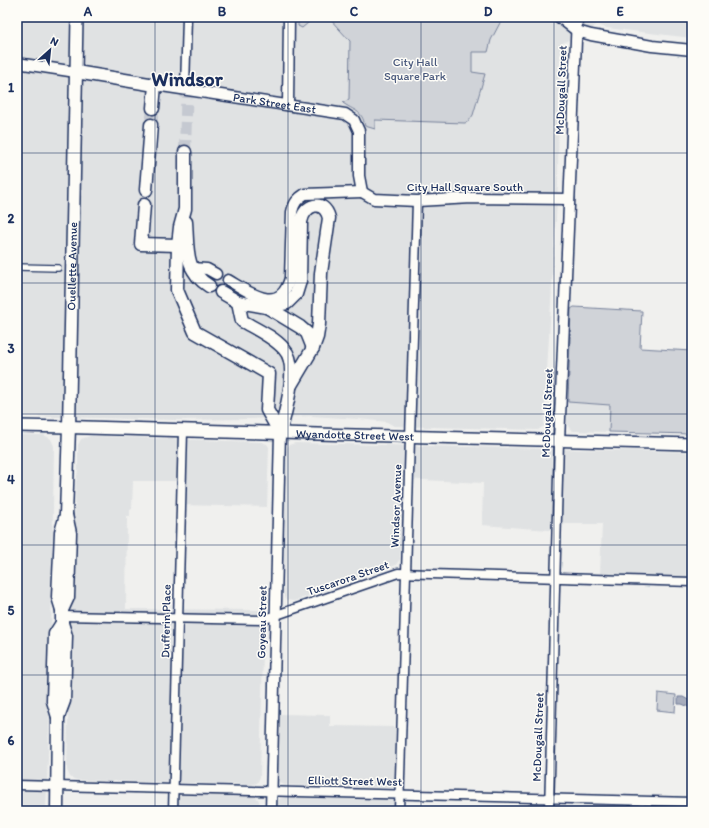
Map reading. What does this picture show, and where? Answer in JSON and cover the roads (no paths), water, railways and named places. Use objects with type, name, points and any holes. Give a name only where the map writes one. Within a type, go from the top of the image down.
[{"type":"main road","name":"Ouellette Avenue","points":[[57,811],[58,717],[64,701],[66,636],[62,616],[68,597],[70,533],[66,515],[69,427],[76,17]]},
{"type":"main road","name":"Park Street East","points":[[76,72],[155,85]]},
{"type":"main road","points":[[153,108],[155,85]]},
{"type":"main road","points":[[146,190],[151,125]]},
{"type":"main road","points":[[185,152],[185,209],[189,259],[191,268],[199,279],[209,286]]},
{"type":"main road","points":[[144,205],[141,244],[178,246]]},
{"type":"main road","points":[[221,292],[238,302],[267,307],[287,303],[296,294],[300,281],[302,217],[310,207],[317,206],[324,208],[328,212],[330,218],[321,273],[318,330],[314,348],[291,385]]},
{"type":"main road","points":[[185,209],[180,227],[178,246],[178,290],[195,332],[269,374],[268,410],[280,434]]},
{"type":"main road","points":[[238,302],[242,321],[279,343],[290,356],[291,385],[280,434]]},
{"type":"main road","points":[[267,307],[300,327],[307,333],[314,348]]},
{"type":"main road","name":"Wyandotte Street West","points":[[17,426],[692,444]]},
{"type":"street","points":[[185,89],[187,17]]},
{"type":"street","points":[[288,105],[289,17]]},
{"type":"street","points":[[559,17],[577,31],[591,35],[652,46],[692,50]]},
{"type":"street","name":"McDougall Street","points":[[549,811],[559,441],[577,17]]},
{"type":"street","points":[[17,63],[76,72]]},
{"type":"street","name":"Park Street East","points":[[155,85],[345,114],[354,120],[360,131],[358,176],[362,192]]},
{"type":"street","points":[[228,280],[256,296],[270,299],[280,296],[288,286],[290,278],[292,212],[297,199],[305,194],[362,192]]},
{"type":"street","name":"City Hall Square South","points":[[362,192],[374,199],[417,201],[472,198],[570,199]]},
{"type":"street","name":"Windsor Avenue","points":[[399,811],[417,201]]},
{"type":"street","points":[[17,267],[58,268]]},
{"type":"street","points":[[191,268],[207,269],[216,274]]},
{"type":"street","name":"Dufferin Place","points":[[173,811],[182,431]]},
{"type":"street","name":"Goyeau Street","points":[[270,811],[280,434]]},
{"type":"street","name":"Tuscarora Street","points":[[62,616],[262,620],[398,573],[692,582]]},
{"type":"street","name":"Elliott Street West","points":[[17,785],[692,802]]},
{"type":"water","points":[[678,697],[683,697],[692,702],[689,707],[678,704]]},
{"type":"tunnel","points":[[185,152],[187,79]]},
{"type":"tunnel","points":[[151,125],[153,108]]},
{"type":"district","name":"Windsor","points":[[187,79]]},
{"type":"park label","name":"City Hall Square Park","points":[[415,69]]}]
